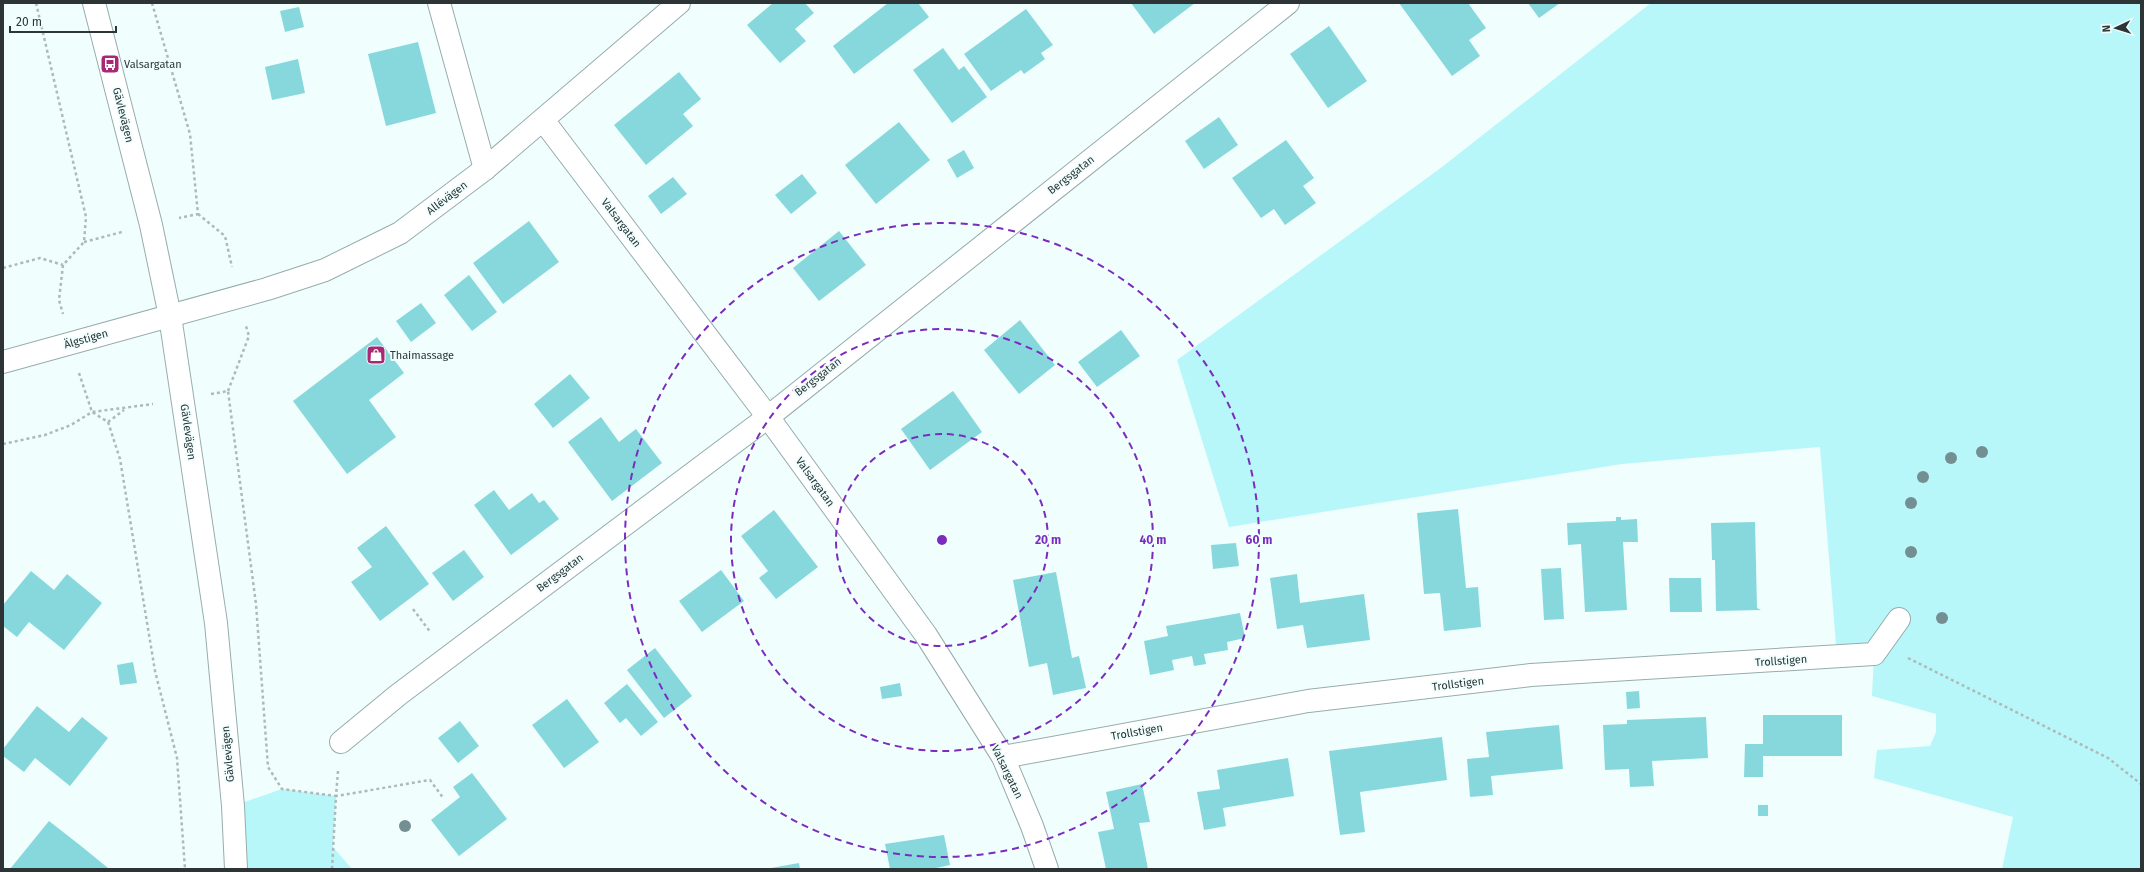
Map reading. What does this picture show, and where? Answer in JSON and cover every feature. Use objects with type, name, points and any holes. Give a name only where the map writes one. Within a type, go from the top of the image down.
[{"type":"street","name":"Gävlevägen","points":[[94,3],[151,225],[170,316],[214,611],[230,776],[236,869]]},
{"type":"street","points":[[439,3],[485,169]]},
{"type":"street","name":"Allévägen","points":[[170,316],[267,289],[325,270],[400,233],[485,169],[679,3]]},
{"type":"street","name":"Bergsgatan","points":[[341,742],[398,695],[768,417],[1288,3]]},
{"type":"street","name":"Valsargatan","points":[[543,120],[768,417],[926,635],[1003,757],[1032,826],[1047,869]]},
{"type":"street","name":"Älgstigen","points":[[3,362],[170,316]]},
{"type":"street","points":[[1874,654],[1899,619]]},
{"type":"street","name":"Trollstigen","points":[[1003,757],[1308,701],[1531,675],[1874,654]]},
{"type":"path","points":[[36,3],[86,217],[84,242]]},
{"type":"path","points":[[152,3],[190,134],[198,214],[84,242],[63,265],[58,300],[72,343],[83,388],[92,412],[108,422],[120,459],[155,671],[177,758],[185,869]]},
{"type":"path","points":[[3,268],[40,258],[63,265]]},
{"type":"path","points":[[108,422],[125,409]]},
{"type":"path","points":[[1874,654],[1886,654],[1912,658],[2108,758],[2141,784]]},
{"type":"path","points":[[336,796],[430,780],[444,799]]},
{"type":"shaded area","points":[[1651,3],[2141,3],[2141,869],[2002,869],[2013,817],[1874,778],[1877,750],[1930,746],[1936,732],[1936,714],[1872,696],[1874,655],[1837,657],[1820,447],[1622,464],[1229,527],[1177,360],[1442,167]]},
{"type":"shaded area","points":[[282,789],[336,796],[333,847],[352,869],[236,869],[233,806]]},
{"type":"building","points":[[773,3],[805,3],[814,13],[795,29],[806,41],[780,63],[747,25]]},
{"type":"building","points":[[888,3],[918,3],[929,17],[854,74],[833,46]]},
{"type":"building","points":[[1131,3],[1195,3],[1154,34]]},
{"type":"building","points":[[1399,3],[1468,3],[1486,28],[1469,40],[1480,56],[1452,76]]},
{"type":"building","points":[[1528,3],[1560,3],[1539,18]]},
{"type":"building","points":[[299,7],[304,27],[285,32],[280,11]]},
{"type":"building","points":[[1026,9],[1053,45],[1041,53],[1045,59],[1024,74],[1021,70],[991,91],[964,54]]},
{"type":"building","points":[[1329,26],[1367,81],[1328,108],[1290,54]]},
{"type":"building","points":[[418,42],[436,113],[386,126],[368,54]]},
{"type":"building","points":[[943,48],[959,70],[964,66],[987,97],[952,123],[913,70]]},
{"type":"building","points":[[298,59],[305,93],[272,100],[265,67]]},
{"type":"building","points":[[679,72],[701,99],[683,114],[693,126],[646,165],[614,125]]},
{"type":"building","points":[[1219,117],[1238,145],[1204,169],[1185,141]]},
{"type":"building","points":[[899,122],[930,160],[876,204],[845,165]]},
{"type":"building","points":[[1286,140],[1314,178],[1303,186],[1316,203],[1285,225],[1274,209],[1261,218],[1232,178]]},
{"type":"building","points":[[964,150],[974,168],[957,178],[947,160]]},
{"type":"building","points":[[802,174],[817,193],[791,214],[775,195]]},
{"type":"building","points":[[673,177],[687,194],[661,214],[648,196]]},
{"type":"building","points":[[529,221],[559,262],[503,304],[473,263]]},
{"type":"building","points":[[839,231],[866,265],[819,301],[793,268]]},
{"type":"building","points":[[469,275],[497,312],[472,331],[444,295]]},
{"type":"building","points":[[421,303],[436,323],[411,342],[396,321]]},
{"type":"building","points":[[1020,320],[1055,365],[1019,394],[984,350]]},
{"type":"building","points":[[1121,330],[1140,356],[1097,387],[1078,362]]},
{"type":"building","points":[[377,337],[404,373],[369,400],[396,437],[347,474],[293,401]]},
{"type":"building","points":[[570,374],[590,398],[553,428],[534,404]]},
{"type":"building","points":[[953,391],[982,432],[930,470],[901,429]]},
{"type":"building","points":[[601,417],[619,442],[636,429],[662,463],[612,501],[568,442]]},
{"type":"building","points":[[494,490],[509,510],[532,493],[539,503],[544,500],[559,519],[511,555],[474,505]]},
{"type":"building","points":[[1458,509],[1466,588],[1478,587],[1481,627],[1444,631],[1440,593],[1424,594],[1417,513]]},
{"type":"building","points":[[774,510],[818,567],[776,599],[759,578],[768,571],[741,536]]},
{"type":"building","points":[[1616,517],[1621,517],[1621,520],[1637,519],[1638,542],[1623,542],[1627,610],[1585,612],[1581,544],[1568,545],[1567,523],[1616,521]]},
{"type":"building","points":[[1755,522],[1757,608],[1761,610],[1716,611],[1715,560],[1712,560],[1711,523]]},
{"type":"building","points":[[386,526],[429,584],[380,621],[351,582],[372,567],[357,548]]},
{"type":"building","points":[[1236,543],[1239,566],[1213,569],[1211,545]]},
{"type":"building","points":[[464,550],[484,577],[453,601],[432,573]]},
{"type":"building","points":[[1561,568],[1564,619],[1544,620],[1541,569]]},
{"type":"building","points":[[721,570],[744,601],[702,632],[679,601]]},
{"type":"building","points":[[31,571],[54,590],[67,574],[102,603],[64,650],[29,622],[17,637],[3,626],[3,605]]},
{"type":"building","points":[[1056,572],[1072,658],[1079,656],[1086,688],[1053,695],[1047,663],[1029,667],[1013,580]]},
{"type":"building","points":[[1297,574],[1300,603],[1364,594],[1370,640],[1307,648],[1303,625],[1277,629],[1270,578]]},
{"type":"building","points":[[1669,578],[1701,578],[1702,612],[1670,612]]},
{"type":"building","points":[[1240,613],[1245,638],[1227,642],[1228,650],[1204,654],[1206,664],[1194,666],[1192,656],[1172,660],[1174,670],[1150,675],[1144,641],[1168,636],[1166,626]]},
{"type":"building","points":[[655,648],[692,696],[664,718],[627,670]]},
{"type":"building","points":[[133,662],[137,683],[120,685],[117,665]]},
{"type":"building","points":[[900,683],[902,696],[882,699],[880,687]]},
{"type":"building","points":[[627,684],[658,722],[641,736],[626,718],[620,723],[604,703]]},
{"type":"building","points":[[1639,691],[1640,708],[1627,709],[1626,692]]},
{"type":"building","points":[[567,699],[599,742],[564,768],[532,725]]},
{"type":"building","points":[[37,706],[69,732],[82,717],[108,738],[70,786],[35,758],[24,772],[3,756],[3,749]]},
{"type":"building","points":[[1763,715],[1842,715],[1842,756],[1763,756],[1763,777],[1744,777],[1745,744],[1763,744]]},
{"type":"building","points":[[1706,717],[1708,758],[1652,761],[1654,786],[1630,787],[1629,769],[1605,770],[1603,725],[1627,724],[1627,720]]},
{"type":"building","points":[[460,721],[479,746],[458,763],[438,738]]},
{"type":"building","points":[[1559,725],[1563,769],[1491,776],[1493,795],[1470,797],[1467,759],[1489,757],[1486,732]]},
{"type":"building","points":[[1442,737],[1447,780],[1360,792],[1365,832],[1340,835],[1329,751]]},
{"type":"building","points":[[1288,758],[1294,796],[1223,808],[1226,826],[1204,830],[1197,792],[1220,789],[1217,770]]},
{"type":"building","points":[[472,773],[507,819],[459,856],[431,820],[460,797],[453,787]]},
{"type":"building","points":[[1142,784],[1150,822],[1139,823],[1148,869],[1106,869],[1098,832],[1114,829],[1106,792]]},
{"type":"building","points":[[1758,805],[1768,805],[1768,816],[1758,816]]},
{"type":"building","points":[[49,821],[81,846],[108,868],[10,869]]},
{"type":"building","points":[[944,835],[950,865],[931,869],[890,869],[885,844]]},
{"type":"building","points":[[799,863],[800,869],[771,868]]},
{"type":"place","name":"Valsargatan","points":[[110,64]]},
{"type":"place","name":"Thaimassage","points":[[376,355]]}]
